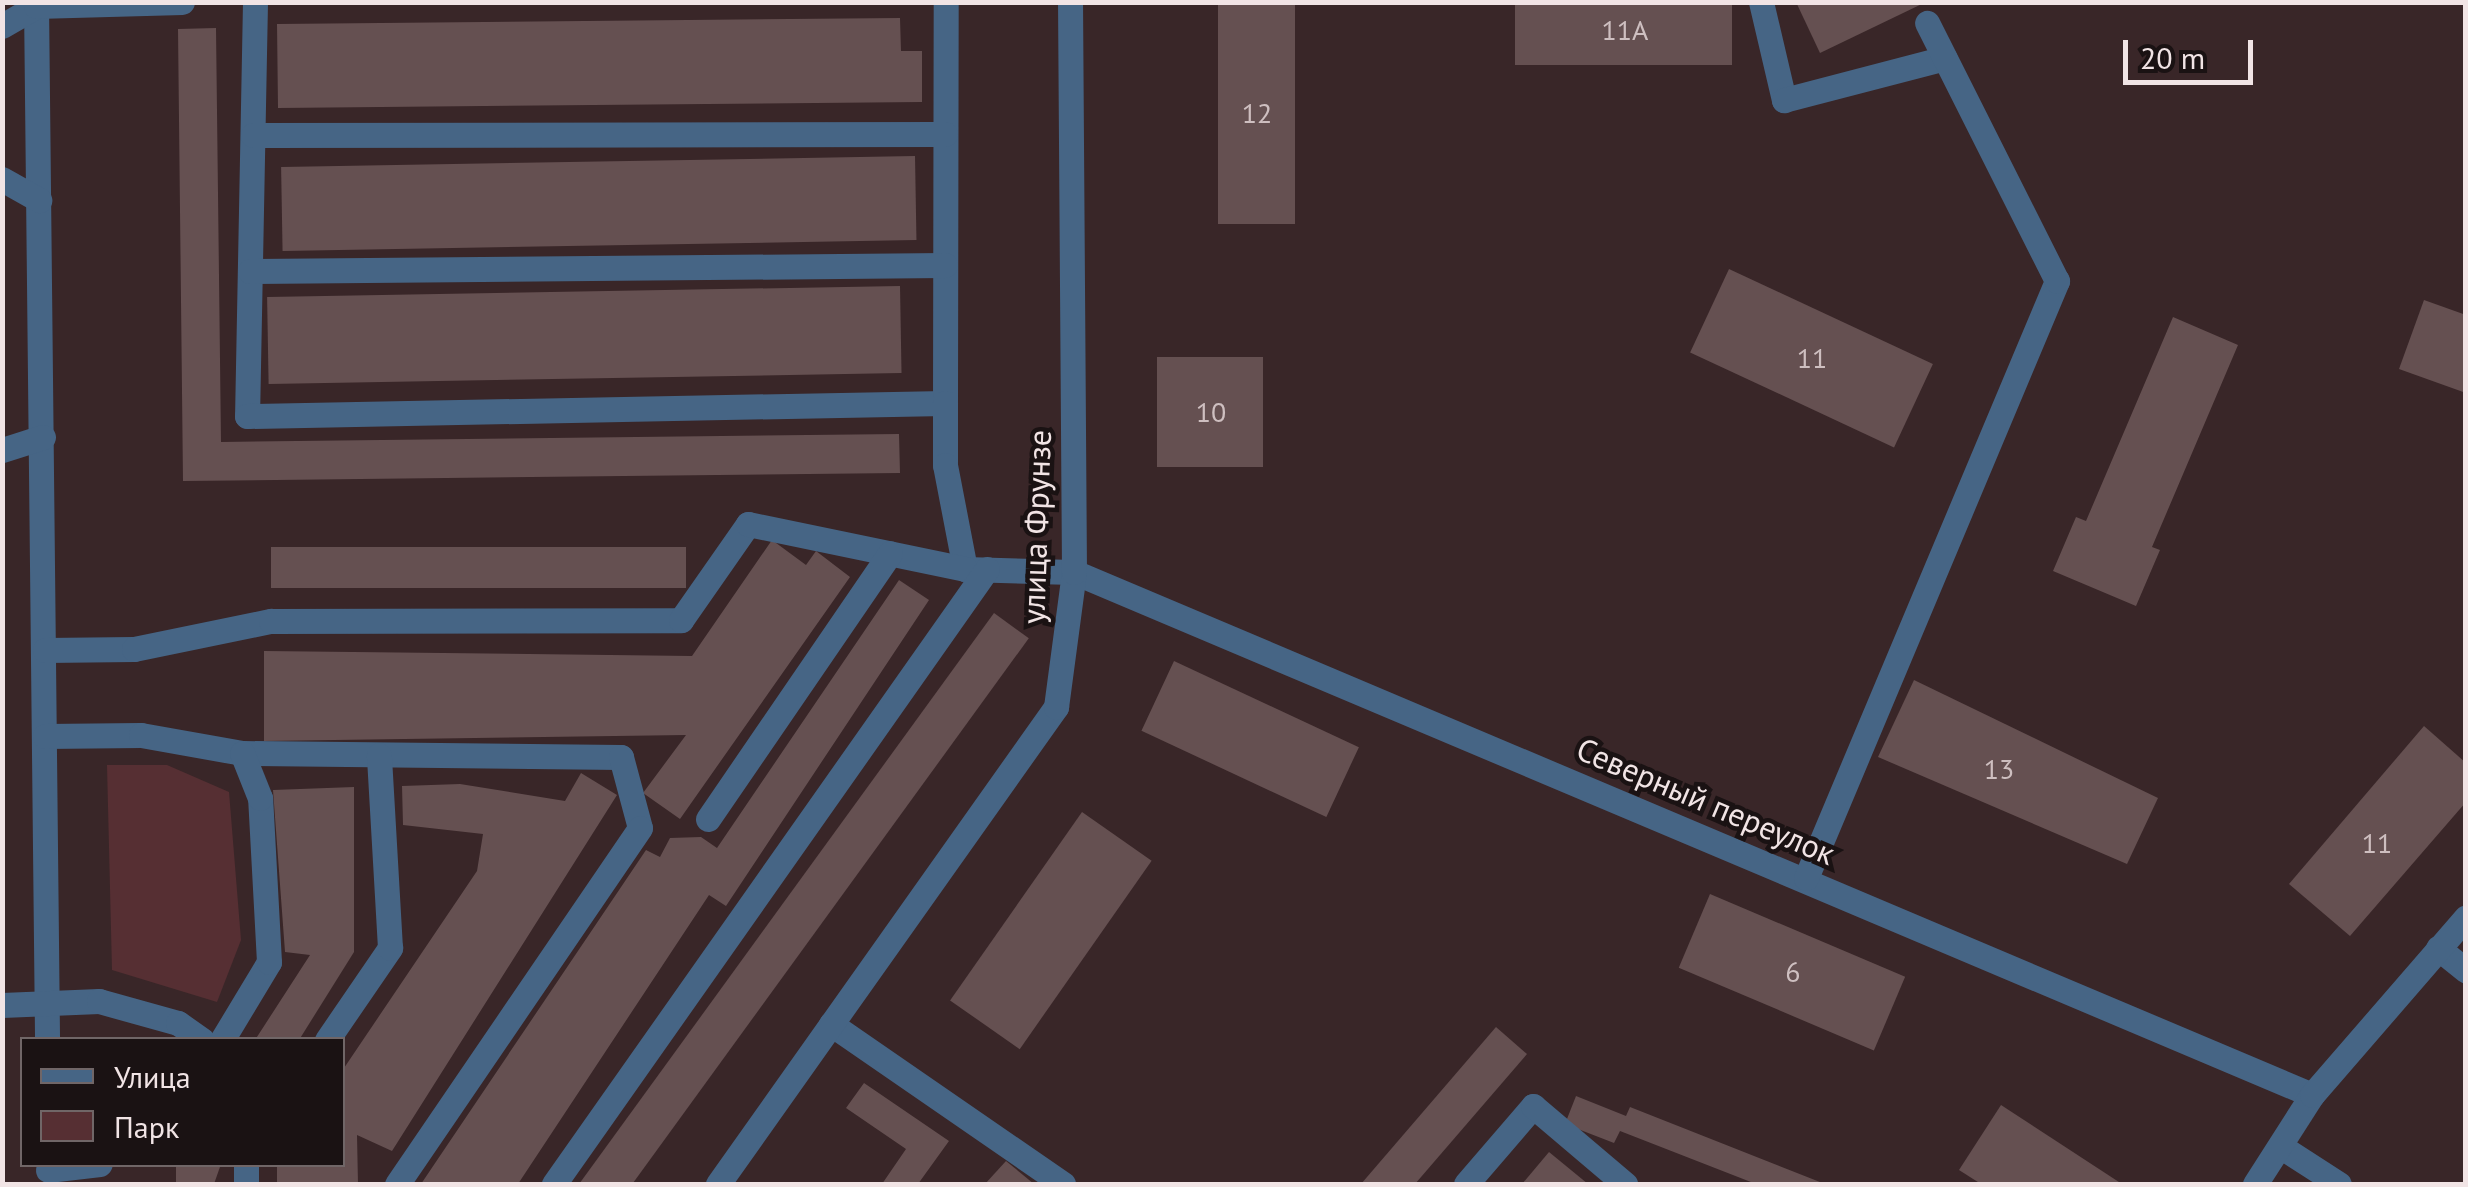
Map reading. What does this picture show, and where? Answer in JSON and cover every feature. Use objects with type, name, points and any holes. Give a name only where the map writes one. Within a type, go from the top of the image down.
[{"type":"street","points":[[2,26],[36,4],[182,2]]},
{"type":"street","points":[[256,2],[247,416],[945,403]]},
{"type":"street","points":[[946,2],[945,465],[976,569]]},
{"type":"street","name":"улица Фрунзе","points":[[718,1184],[1056,707],[1074,572],[1070,2]]},
{"type":"street","points":[[1761,2],[1784,100],[1945,58]]},
{"type":"street","points":[[36,4],[48,1037]]},
{"type":"street","points":[[1806,878],[2058,281],[1927,23]]},
{"type":"street","points":[[253,135],[945,134]]},
{"type":"street","points":[[2,179],[39,200]]},
{"type":"street","points":[[250,271],[945,265]]},
{"type":"street","points":[[2,450],[43,437]]},
{"type":"street","points":[[44,650],[134,650],[271,621],[681,620],[748,524],[976,569],[1074,572]]},
{"type":"street","points":[[708,819],[890,553]]},
{"type":"street","points":[[554,1184],[976,569]]},
{"type":"street","name":"Северный переулок","points":[[1074,572],[2312,1094]]},
{"type":"street","points":[[45,736],[140,735],[242,752],[621,757],[640,828],[397,1184]]},
{"type":"street","points":[[224,1037],[269,962],[260,798],[242,752]]},
{"type":"street","points":[[330,1037],[390,948],[380,755]]},
{"type":"street","points":[[2255,1184],[2312,1094],[2466,917]]},
{"type":"street","points":[[2438,948],[2466,971]]},
{"type":"street","points":[[2,1004],[99,1001],[178,1024],[198,1037]]},
{"type":"street","points":[[832,1024],[1063,1184]]},
{"type":"street","points":[[1466,1184],[1533,1106],[1625,1184]]},
{"type":"street","points":[[2280,1146],[2339,1184]]},
{"type":"street","points":[[48,1173],[83,1167]]},
{"type":"green space","points":[[107,765],[167,765],[229,792],[241,940],[217,1002],[112,970]]},
{"type":"building","points":[[1218,2],[1295,2],[1295,224],[1218,224]]},
{"type":"building","points":[[1515,2],[1732,2],[1732,65],[1515,65]]},
{"type":"building","points":[[1796,2],[1926,2],[1820,53]]},
{"type":"building","points":[[900,18],[901,51],[922,51],[922,102],[278,108],[277,24]]},
{"type":"building","points":[[216,28],[221,442],[899,434],[900,473],[183,481],[178,29]]},
{"type":"building","points":[[915,156],[916,240],[283,251],[281,167]]},
{"type":"building","points":[[1729,269],[1933,364],[1894,447],[1690,352]]},
{"type":"building","points":[[900,286],[902,373],[269,384],[267,297]]},
{"type":"building","points":[[2424,300],[2466,315],[2466,393],[2399,369]]},
{"type":"building","points":[[2173,317],[2238,345],[2152,547],[2160,550],[2136,606],[2053,571],[2076,517],[2086,521]]},
{"type":"building","points":[[1157,357],[1263,357],[1263,467],[1157,467]]},
{"type":"building","points":[[772,540],[806,565],[816,551],[850,577],[680,819],[643,793],[686,735],[264,741],[264,651],[692,656]]},
{"type":"building","points":[[271,547],[686,547],[686,588],[271,588]]},
{"type":"building","points":[[899,580],[929,600],[726,906],[709,895],[518,1184],[421,1184],[646,850],[660,857],[670,838],[701,837],[717,848]]},
{"type":"building","points":[[994,613],[1029,638],[632,1184],[580,1183]]},
{"type":"building","points":[[1174,661],[1359,747],[1326,817],[1141,731]]},
{"type":"building","points":[[1914,680],[2158,798],[2127,864],[1878,757]]},
{"type":"building","points":[[2424,726],[2466,763],[2466,802],[2350,936],[2289,884]]},
{"type":"building","points":[[581,773],[617,795],[392,1151],[357,1135],[358,1184],[277,1184],[277,1167],[345,1167],[345,1067],[477,871],[483,834],[403,825],[402,786],[460,784],[565,801]]},
{"type":"building","points":[[354,787],[354,952],[301,1037],[257,1037],[310,955],[285,952],[273,790]]},
{"type":"building","points":[[1082,812],[1152,861],[1020,1049],[950,1000]]},
{"type":"building","points":[[1710,894],[1905,977],[1874,1050],[1679,968]]},
{"type":"building","points":[[1496,1027],[1527,1054],[1415,1184],[1361,1184]]},
{"type":"building","points":[[864,1083],[949,1141],[918,1184],[882,1184],[906,1149],[846,1108]]},
{"type":"building","points":[[1576,1096],[1626,1116],[1630,1107],[1825,1184],[1756,1184],[1620,1131],[1614,1143],[1565,1124]]},
{"type":"building","points":[[2001,1105],[2122,1184],[1981,1184],[1959,1170]]},
{"type":"building","points":[[1549,1152],[1588,1184],[1522,1184]]},
{"type":"building","points":[[1006,1161],[1034,1184],[985,1184]]},
{"type":"building","points":[[176,1167],[220,1167],[214,1184],[176,1184]]}]
